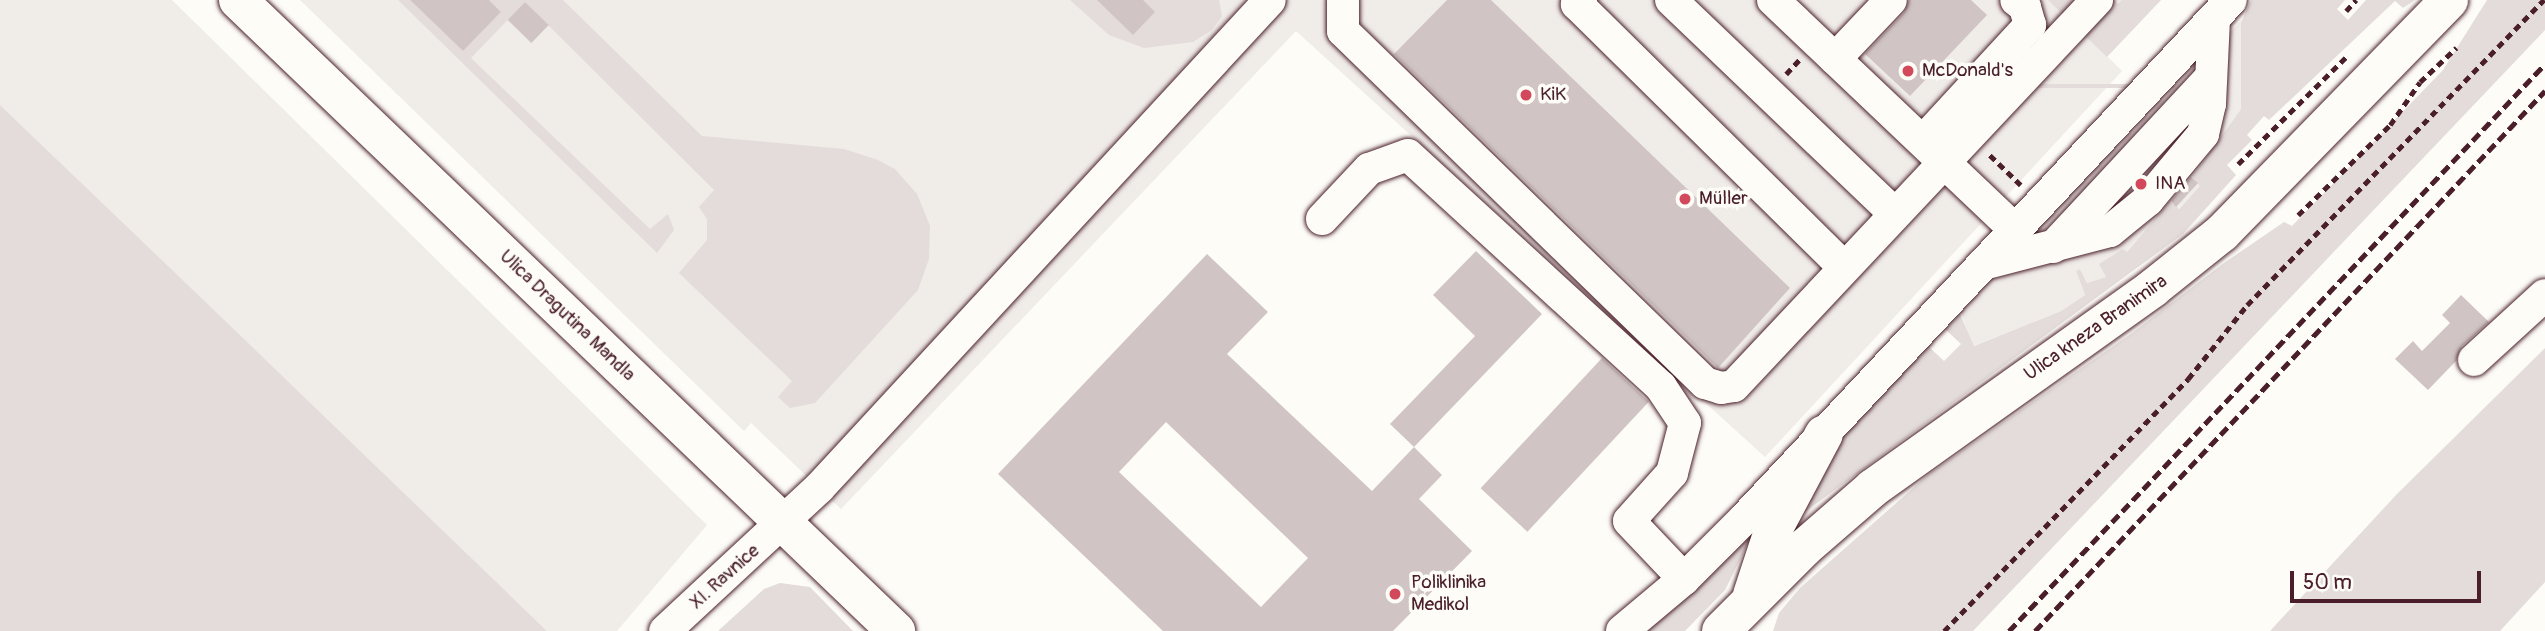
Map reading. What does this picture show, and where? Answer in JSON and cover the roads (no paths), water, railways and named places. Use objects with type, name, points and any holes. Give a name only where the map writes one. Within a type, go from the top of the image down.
[{"type":"main road","name":"Ulica Dragutina Mandla","points":[[238,0],[896,631]]},
{"type":"main road","name":"Ulica kneza Branimira","points":[[1721,631],[1748,616],[1882,481],[2153,288],[2222,233],[2449,0]]},
{"type":"main road","points":[[1748,616],[1774,528],[1824,434]]},
{"type":"street","points":[[1343,0],[1343,31],[1705,383],[1721,388],[1734,386],[1843,265],[1894,213],[1933,150],[2030,25],[2021,2]]},
{"type":"street","points":[[1581,0],[1577,4],[1843,265]]},
{"type":"street","points":[[1671,0],[1894,213]]},
{"type":"street","points":[[1773,0],[2016,230]]},
{"type":"street","points":[[1836,59],[1891,0]]},
{"type":"street","points":[[1933,150],[2097,0]]},
{"type":"street","name":"XI. Ravnice","points":[[665,631],[783,523],[1262,3]]},
{"type":"street","points":[[1983,264],[2085,240],[2110,231],[2148,200],[2195,148],[2211,90],[2222,9]]},
{"type":"street","points":[[1622,631],[1684,579],[1824,434],[2222,9]]},
{"type":"street","points":[[2052,248],[2211,90]]},
{"type":"street","points":[[1322,219],[1370,169],[1408,155],[1661,387],[1685,423],[1672,473],[1629,521],[1684,579]]},
{"type":"street","points":[[2474,360],[2545,295]]},
{"type":"railway","points":[[2009,631],[2545,64]]},
{"type":"railway","points":[[2035,631],[2545,91]]},
{"type":"place","name":"McDonald's","points":[[1908,71]]},
{"type":"place","name":"KiK","points":[[1526,95]]},
{"type":"place","name":"INA","points":[[2141,184]]},
{"type":"place","name":"Müller","points":[[1685,199]]},
{"type":"place","name":"Poliklinika Medikol","points":[[1395,594]]}]
